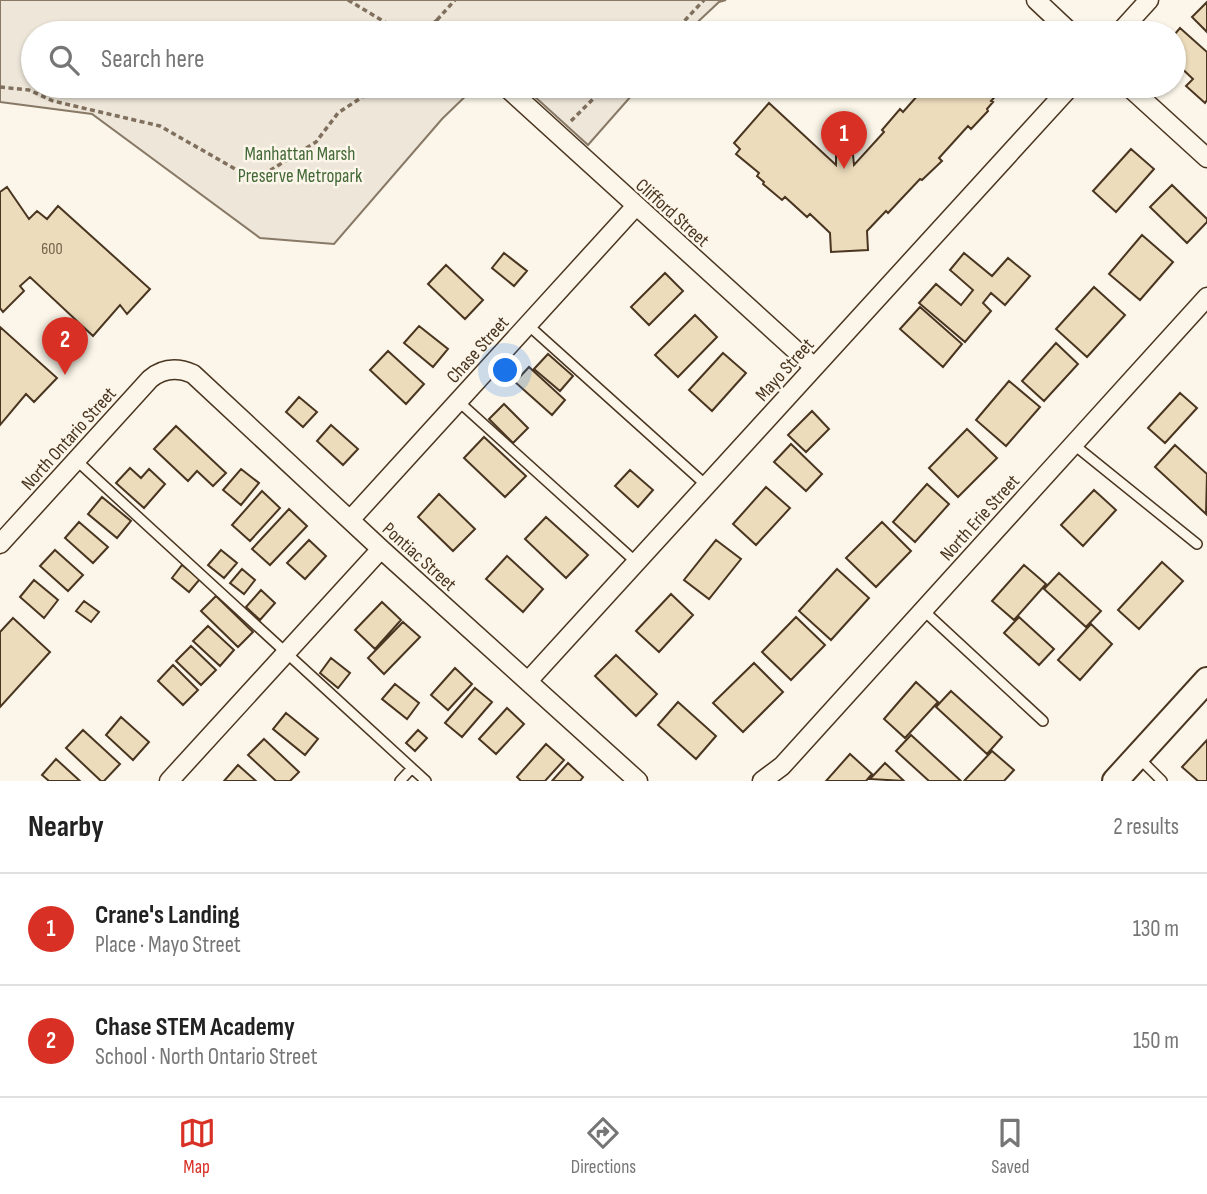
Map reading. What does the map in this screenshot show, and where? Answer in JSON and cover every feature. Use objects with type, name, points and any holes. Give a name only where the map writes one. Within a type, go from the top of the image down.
[{"type":"main road","points":[[1115,781],[1207,680]]},
{"type":"street","points":[[1036,0],[1058,21]]},
{"type":"street","points":[[1130,21],[1149,0]]},
{"type":"street","name":"Clifford Street","points":[[518,98],[814,367]]},
{"type":"street","name":"Mayo Street","points":[[528,681],[1060,98]]},
{"type":"street","points":[[1141,98],[1207,158]]},
{"type":"street","name":"Chase Street","points":[[350,520],[635,207]]},
{"type":"street","name":"North Erie Street","points":[[769,781],[1207,297]]},
{"type":"street","name":"North Ontario Street","points":[[0,544],[150,379],[157,373],[172,369]]},
{"type":"street","name":"Pontiac Street","points":[[172,369],[193,374],[528,681],[627,778]]},
{"type":"street","points":[[169,781],[381,549]]},
{"type":"street","name":"North Erie Street","points":[[762,781],[782,766]]},
{"type":"lane","points":[[528,325],[706,485]]},
{"type":"lane","points":[[458,401],[636,562]]},
{"type":"lane","points":[[1073,444],[1197,544]]},
{"type":"lane","points":[[76,460],[426,781]]},
{"type":"lane","points":[[923,610],[1043,721]]},
{"type":"lane","points":[[1138,757],[1162,781]]},
{"type":"lane","points":[[400,781],[412,768]]},
{"type":"path","points":[[348,0],[383,21]]},
{"type":"path","points":[[437,20],[455,0]]},
{"type":"path","points":[[684,21],[704,0]]},
{"type":"path","points":[[0,87],[21,89]]},
{"type":"path","points":[[46,98],[160,126],[244,174],[266,173],[316,142],[338,113],[361,98]]},
{"type":"path","points":[[557,135],[594,98]]},
{"type":"green space","name":"Manhattan Marsh Preserve Metropark","points":[[0,0],[726,0],[719,2],[699,21],[21,21],[21,98],[464,98],[442,119],[334,244],[260,238],[92,114],[0,102]]},
{"type":"green space","points":[[536,98],[629,98],[588,145]]},
{"type":"building","points":[[1207,2],[1207,32],[1192,17]]},
{"type":"building","points":[[1186,33],[1207,52],[1205,103],[1186,86],[1193,79],[1186,72]]},
{"type":"building","points":[[915,98],[994,98],[988,111],[971,129],[968,126],[939,158],[942,161],[867,231],[868,250],[831,252],[830,233],[810,214],[807,217],[785,197],[782,200],[763,184],[757,176],[759,173],[736,154],[740,149],[734,143],[769,103],[836,165],[836,155],[853,155],[854,165],[884,132],[882,130],[900,109],[903,112]]},
{"type":"building","points":[[1131,149],[1154,169],[1116,212],[1093,191]]},
{"type":"building","points":[[1172,185],[1207,219],[1187,243],[1150,207]]},
{"type":"building","points":[[7,187],[29,219],[37,211],[47,219],[58,206],[150,289],[127,314],[120,305],[93,336],[30,277],[20,286],[24,291],[3,312],[0,308],[0,192]]},
{"type":"building","points":[[1142,235],[1173,262],[1140,300],[1109,274]]},
{"type":"building","points":[[504,253],[527,271],[514,286],[492,268]]},
{"type":"building","points":[[964,253],[992,276],[1008,258],[1030,276],[1005,305],[991,293],[983,303],[991,311],[965,342],[919,303],[936,284],[961,305],[973,290],[950,270]]},
{"type":"building","points":[[446,265],[483,300],[465,319],[428,284]]},
{"type":"building","points":[[665,273],[683,291],[649,325],[631,307]]},
{"type":"building","points":[[1094,287],[1125,315],[1087,357],[1056,329]]},
{"type":"building","points":[[920,307],[962,344],[943,367],[900,329]]},
{"type":"building","points":[[695,315],[717,337],[678,377],[655,355]]},
{"type":"building","points":[[419,326],[448,349],[433,367],[404,343]]},
{"type":"building","points":[[0,327],[57,378],[34,402],[26,394],[0,425]]},
{"type":"building","points":[[1056,343],[1078,364],[1044,401],[1022,381]]},
{"type":"building","points":[[388,351],[424,384],[406,404],[370,370]]},
{"type":"building","points":[[723,353],[746,373],[712,411],[689,390]]},
{"type":"building","points":[[548,354],[573,376],[560,391],[534,369]]},
{"type":"building","points":[[529,367],[565,400],[552,415],[515,382]]},
{"type":"building","points":[[1009,381],[1040,407],[1006,446],[976,420]]},
{"type":"building","points":[[1180,393],[1197,408],[1165,443],[1148,428]]},
{"type":"building","points":[[299,397],[317,412],[303,427],[286,412]]},
{"type":"building","points":[[504,404],[528,428],[513,443],[489,419]]},
{"type":"building","points":[[812,411],[829,429],[806,452],[788,435]]},
{"type":"building","points":[[331,425],[358,449],[343,465],[317,441]]},
{"type":"building","points":[[176,426],[226,473],[213,486],[197,471],[188,481],[154,449]]},
{"type":"building","points":[[967,429],[997,458],[958,497],[929,468]]},
{"type":"building","points":[[484,437],[526,476],[505,497],[464,458]]},
{"type":"building","points":[[791,444],[822,474],[806,491],[774,462]]},
{"type":"building","points":[[1175,445],[1207,474],[1206,514],[1155,467]]},
{"type":"building","points":[[130,468],[141,478],[149,469],[165,484],[144,508],[116,483]]},
{"type":"building","points":[[241,469],[259,483],[241,505],[223,490]]},
{"type":"building","points":[[630,470],[653,490],[638,507],[615,486]]},
{"type":"building","points":[[927,484],[949,504],[915,542],[893,522]]},
{"type":"building","points":[[766,487],[790,508],[756,545],[733,524]]},
{"type":"building","points":[[1094,490],[1116,510],[1083,546],[1061,525]]},
{"type":"building","points":[[262,491],[280,508],[250,541],[232,525]]},
{"type":"building","points":[[439,494],[475,529],[453,551],[418,517]]},
{"type":"building","points":[[102,497],[131,521],[117,538],[88,514]]},
{"type":"building","points":[[289,509],[307,526],[270,565],[252,549]]},
{"type":"building","points":[[546,517],[588,555],[566,578],[525,539]]},
{"type":"building","points":[[79,522],[108,547],[93,563],[65,538]]},
{"type":"building","points":[[882,522],[911,551],[876,587],[846,558]]},
{"type":"building","points":[[309,540],[326,556],[305,579],[287,563]]},
{"type":"building","points":[[716,540],[741,559],[709,599],[684,580]]},
{"type":"building","points":[[55,550],[83,575],[68,591],[40,566]]},
{"type":"building","points":[[221,550],[237,563],[224,578],[208,565]]},
{"type":"building","points":[[507,556],[543,589],[523,612],[486,579]]},
{"type":"building","points":[[1162,562],[1183,581],[1139,629],[1118,610]]},
{"type":"building","points":[[182,565],[200,579],[189,592],[172,578]]},
{"type":"building","points":[[1024,565],[1046,584],[1014,620],[992,601]]},
{"type":"building","points":[[242,569],[255,580],[244,594],[230,583]]},
{"type":"building","points":[[837,569],[869,598],[831,640],[799,611]]},
{"type":"building","points":[[1059,573],[1101,611],[1086,627],[1044,589]]},
{"type":"building","points":[[34,580],[58,600],[44,618],[20,597]]},
{"type":"building","points":[[261,590],[275,603],[260,620],[246,607]]},
{"type":"building","points":[[671,594],[693,615],[659,652],[636,631]]},
{"type":"building","points":[[216,596],[253,632],[238,647],[201,611]]},
{"type":"building","points":[[84,601],[99,612],[91,622],[76,611]]},
{"type":"building","points":[[382,602],[401,620],[375,649],[355,630]]},
{"type":"building","points":[[796,617],[825,645],[791,680],[762,652]]},
{"type":"building","points":[[1019,617],[1054,649],[1039,665],[1004,633]]},
{"type":"building","points":[[13,618],[50,652],[0,707],[0,632]]},
{"type":"building","points":[[403,622],[420,637],[384,674],[368,658]]},
{"type":"building","points":[[1091,624],[1112,644],[1080,680],[1058,660]]},
{"type":"building","points":[[208,626],[234,650],[220,666],[193,641]]},
{"type":"building","points":[[191,646],[216,670],[201,685],[176,661]]},
{"type":"building","points":[[616,655],[657,694],[636,716],[595,676]]},
{"type":"building","points":[[331,658],[350,673],[338,688],[320,673]]},
{"type":"building","points":[[754,663],[783,692],[743,732],[713,703]]},
{"type":"building","points":[[173,665],[198,690],[183,705],[158,681]]},
{"type":"building","points":[[455,668],[472,684],[448,710],[431,695]]},
{"type":"building","points":[[916,682],[938,702],[905,738],[884,719]]},
{"type":"building","points":[[395,684],[419,703],[407,719],[382,699]]},
{"type":"building","points":[[475,688],[492,702],[462,737],[445,723]]},
{"type":"building","points":[[951,691],[1002,737],[987,754],[936,707]]},
{"type":"building","points":[[678,702],[716,736],[696,759],[658,725]]},
{"type":"building","points":[[507,708],[524,724],[496,754],[479,739]]},
{"type":"building","points":[[286,713],[318,739],[305,755],[273,729]]},
{"type":"building","points":[[121,717],[149,742],[133,760],[106,735]]},
{"type":"building","points":[[83,730],[120,764],[104,781],[66,748]]},
{"type":"building","points":[[418,730],[427,738],[415,751],[406,743]]},
{"type":"building","points":[[911,735],[961,781],[929,781],[896,751]]},
{"type":"building","points":[[264,739],[299,772],[290,781],[276,781],[248,755]]},
{"type":"building","points":[[1207,740],[1207,781],[1198,781],[1182,767]]},
{"type":"building","points":[[546,744],[564,760],[545,781],[521,781],[517,777]]},
{"type":"building","points":[[992,751],[1014,770],[1004,781],[964,781]]},
{"type":"building","points":[[850,754],[872,774],[866,781],[826,781]]},
{"type":"building","points":[[56,759],[80,781],[49,781],[42,775]]},
{"type":"building","points":[[568,763],[583,777],[580,781],[552,781]]},
{"type":"building","points":[[885,763],[904,781],[870,779]]},
{"type":"building","points":[[238,765],[256,781],[224,781]]},
{"type":"place","name":"Crane's Landing","points":[[844,169]]},
{"type":"place","name":"Chase STEM Academy","points":[[65,375]]}]
